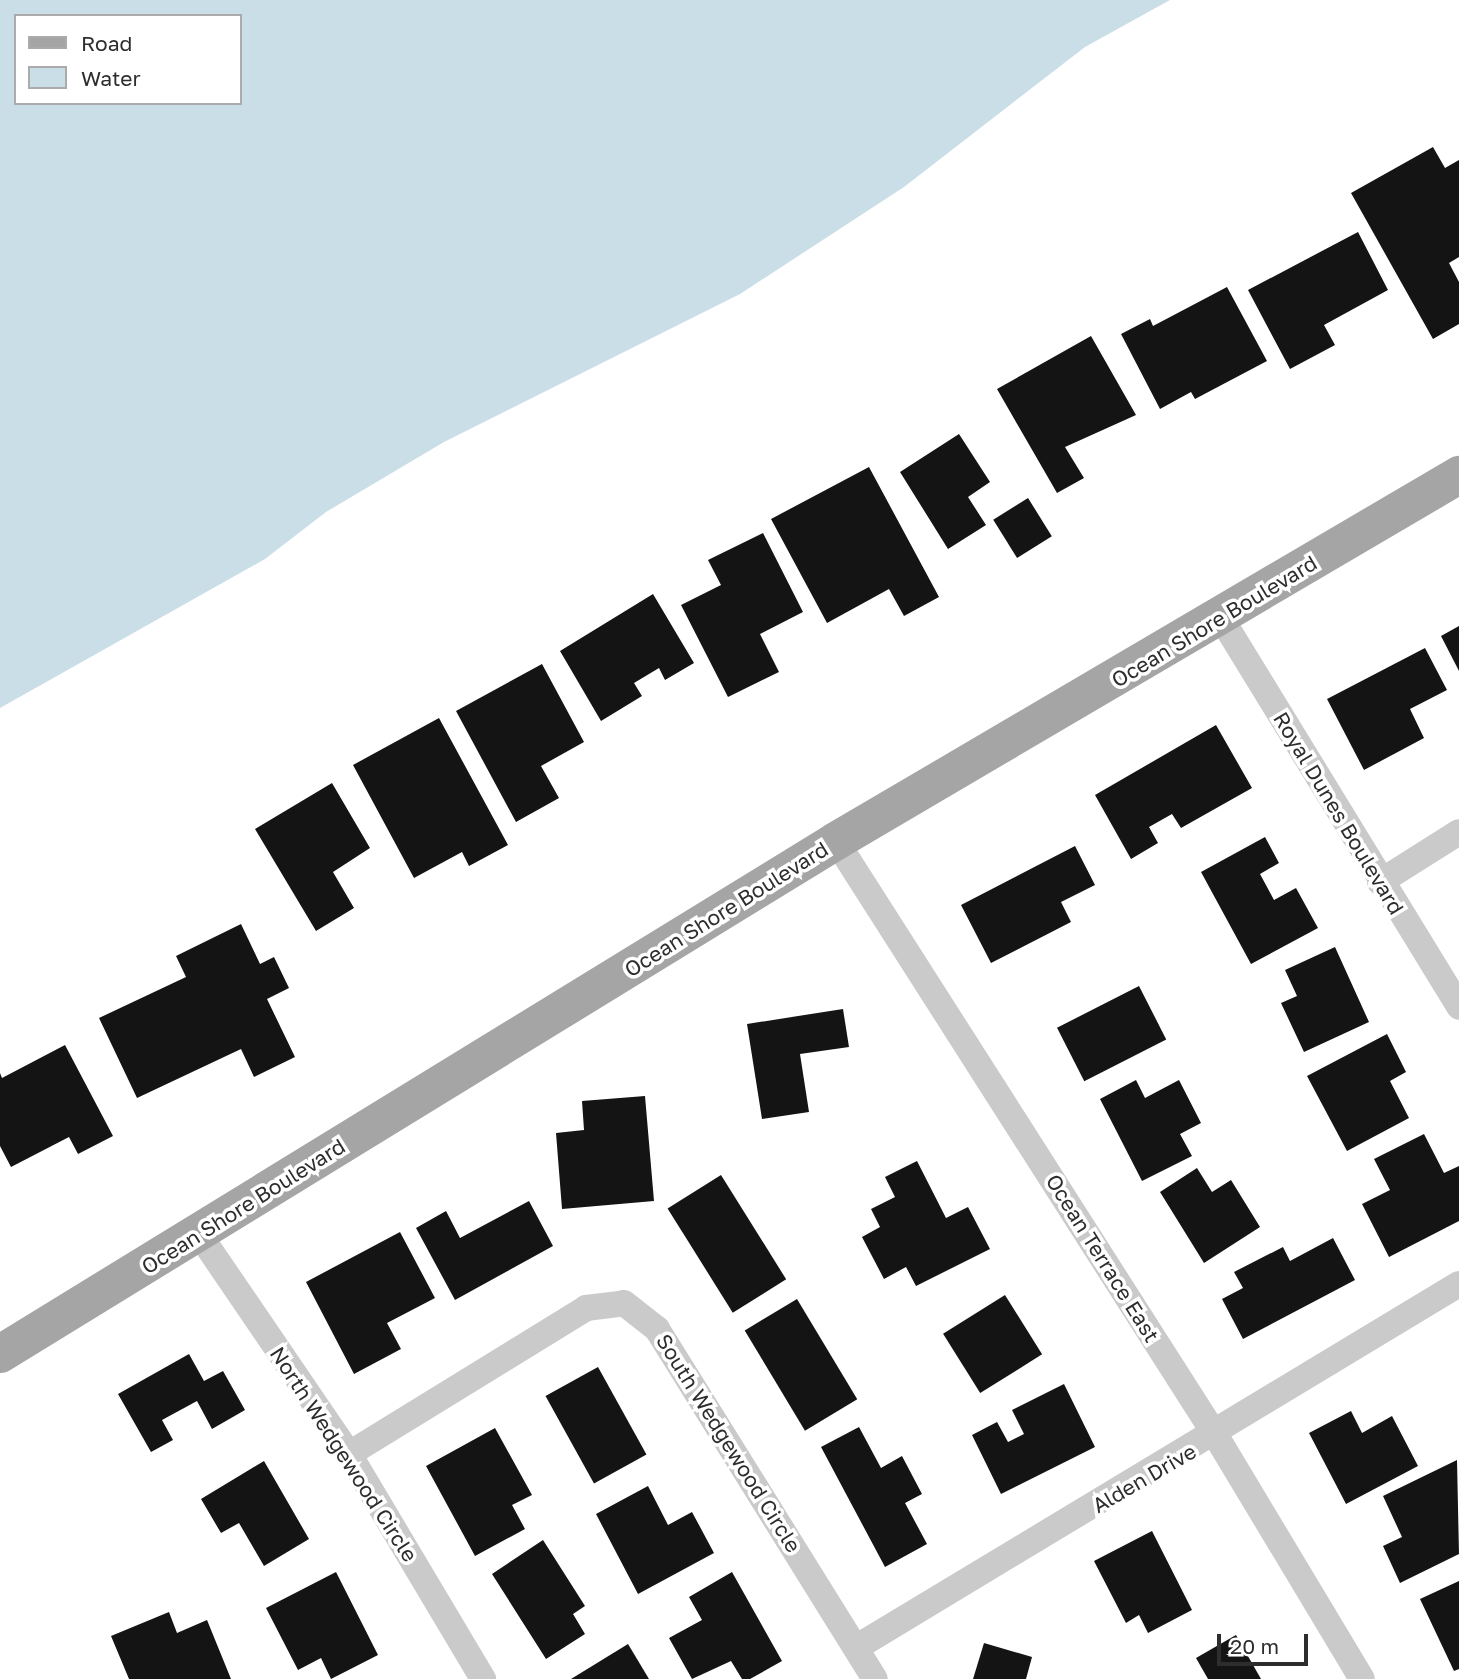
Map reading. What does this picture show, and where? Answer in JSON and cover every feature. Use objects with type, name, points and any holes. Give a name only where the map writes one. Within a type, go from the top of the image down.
[{"type":"main road","name":"Ocean Shore Boulevard","points":[[0,1354],[836,841],[1221,618],[1459,475]]},
{"type":"street","name":"Royal Dunes Boulevard","points":[[1221,618],[1380,882],[1459,1007]]},
{"type":"street","points":[[1380,882],[1459,832]]},
{"type":"street","name":"Ocean Terrace East","points":[[836,841],[1216,1436],[1362,1679]]},
{"type":"street","name":"North Wedgewood Circle","points":[[199,1234],[349,1454],[483,1679]]},
{"type":"street","name":"Alden Drive","points":[[857,1647],[1216,1436],[1459,1284]]},
{"type":"street","name":"South Wedgewood Circle","points":[[349,1454],[586,1308],[624,1303],[657,1329],[857,1647]]},
{"type":"street","points":[[857,1647],[875,1679]]},
{"type":"water","points":[[0,0],[1170,0],[1085,47],[904,187],[740,294],[444,442],[326,512],[265,559],[0,708]]},
{"type":"building","points":[[1433,147],[1445,168],[1459,160],[1459,257],[1449,263],[1459,282],[1459,324],[1433,339],[1351,193]]},
{"type":"building","points":[[1358,232],[1388,290],[1324,325],[1335,345],[1290,369],[1248,290]]},
{"type":"building","points":[[1227,287],[1267,361],[1195,399],[1191,392],[1160,409],[1121,334],[1150,319],[1153,326]]},
{"type":"building","points":[[1091,336],[1136,415],[1065,447],[1084,478],[1057,493],[997,389]]},
{"type":"building","points":[[959,434],[990,482],[968,497],[986,525],[948,549],[900,472]]},
{"type":"building","points":[[869,467],[939,597],[904,616],[889,589],[827,623],[771,519]]},
{"type":"building","points":[[1028,498],[1052,536],[1017,558],[993,520]]},
{"type":"building","points":[[763,533],[803,612],[760,634],[779,672],[728,697],[681,605],[721,585],[708,560]]},
{"type":"building","points":[[653,594],[694,663],[665,680],[659,668],[634,683],[642,696],[601,721],[560,651]]},
{"type":"building","points":[[1459,626],[1459,671],[1441,636]]},
{"type":"building","points":[[1425,648],[1447,690],[1410,709],[1424,738],[1364,770],[1327,699]]},
{"type":"building","points":[[542,664],[584,742],[541,766],[559,798],[516,822],[456,711]]},
{"type":"building","points":[[439,718],[508,845],[469,866],[462,852],[414,878],[353,765]]},
{"type":"building","points":[[1216,725],[1252,788],[1181,828],[1172,814],[1149,827],[1158,843],[1131,859],[1095,795]]},
{"type":"building","points":[[332,783],[370,848],[333,872],[354,908],[316,931],[255,829]]},
{"type":"building","points":[[1265,837],[1279,863],[1260,874],[1274,900],[1296,888],[1318,928],[1251,964],[1201,872]]},
{"type":"building","points":[[1075,846],[1095,885],[1061,902],[1071,922],[991,963],[961,905]]},
{"type":"building","points":[[241,924],[260,964],[274,957],[289,988],[267,999],[295,1057],[254,1077],[241,1049],[137,1098],[99,1018],[186,977],[176,956]]},
{"type":"building","points":[[1335,947],[1369,1022],[1304,1052],[1281,1003],[1297,996],[1285,970]]},
{"type":"building","points":[[1139,986],[1166,1039],[1084,1081],[1057,1028]]},
{"type":"building","points":[[843,1009],[849,1047],[800,1054],[809,1112],[762,1119],[747,1024]]},
{"type":"building","points":[[1387,1034],[1406,1072],[1390,1081],[1409,1118],[1347,1151],[1307,1076]]},
{"type":"building","points":[[65,1045],[113,1136],[78,1154],[69,1137],[11,1167],[0,1146],[0,1073],[2,1078]]},
{"type":"building","points":[[1136,1080],[1145,1098],[1179,1080],[1201,1123],[1180,1134],[1192,1156],[1142,1181],[1100,1099]]},
{"type":"building","points":[[645,1096],[654,1201],[562,1209],[556,1133],[584,1130],[582,1101]]},
{"type":"building","points":[[1424,1134],[1444,1173],[1459,1166],[1459,1221],[1389,1257],[1362,1204],[1390,1190],[1374,1159]]},
{"type":"building","points":[[917,1161],[946,1218],[968,1207],[990,1249],[916,1286],[906,1267],[884,1279],[862,1237],[880,1227],[871,1209],[895,1197],[885,1177]]},
{"type":"building","points":[[1197,1168],[1212,1192],[1231,1180],[1260,1227],[1204,1263],[1160,1192]]},
{"type":"building","points":[[721,1175],[786,1279],[733,1313],[668,1208]]},
{"type":"building","points":[[529,1201],[553,1246],[455,1300],[416,1228],[446,1211],[460,1238]]},
{"type":"building","points":[[400,1232],[435,1298],[387,1323],[401,1349],[354,1374],[306,1282]]},
{"type":"building","points":[[1333,1238],[1355,1280],[1243,1339],[1222,1299],[1243,1288],[1234,1272],[1283,1247],[1290,1261]]},
{"type":"building","points":[[1005,1295],[1042,1354],[980,1393],[943,1334]]},
{"type":"building","points":[[797,1299],[857,1399],[805,1431],[745,1330]]},
{"type":"building","points":[[189,1354],[204,1381],[223,1371],[245,1410],[212,1429],[197,1401],[162,1420],[173,1440],[151,1452],[118,1394]]},
{"type":"building","points":[[598,1367],[646,1454],[594,1484],[546,1396]]},
{"type":"building","points":[[1064,1384],[1095,1447],[1001,1494],[972,1435],[997,1422],[1008,1442],[1024,1434],[1012,1410]]},
{"type":"building","points":[[1351,1411],[1362,1433],[1392,1416],[1418,1466],[1346,1504],[1309,1433]]},
{"type":"building","points":[[859,1427],[881,1468],[902,1456],[922,1494],[905,1503],[927,1544],[885,1567],[821,1447]]},
{"type":"building","points":[[495,1428],[532,1495],[512,1505],[525,1529],[475,1556],[426,1466]]},
{"type":"building","points":[[1457,1460],[1459,1554],[1400,1583],[1383,1546],[1402,1537],[1383,1496]]},
{"type":"building","points":[[264,1461],[309,1539],[264,1566],[239,1523],[221,1533],[201,1499]]},
{"type":"building","points":[[648,1486],[668,1525],[692,1512],[714,1553],[638,1594],[596,1514]]},
{"type":"building","points":[[1152,1531],[1192,1610],[1148,1633],[1139,1615],[1126,1623],[1094,1561]]},
{"type":"building","points":[[543,1540],[585,1606],[573,1614],[585,1634],[546,1659],[492,1574]]},
{"type":"building","points":[[336,1572],[378,1655],[331,1679],[321,1658],[298,1670],[266,1608]]},
{"type":"building","points":[[732,1572],[782,1661],[750,1679],[742,1679],[731,1661],[692,1679],[669,1638],[702,1620],[689,1597]]},
{"type":"building","points":[[1459,1581],[1459,1669],[1454,1671],[1420,1599]]},
{"type":"building","points":[[169,1612],[177,1633],[207,1620],[231,1679],[129,1679],[111,1636]]},
{"type":"building","points":[[1236,1635],[1261,1679],[1208,1679],[1196,1658]]},
{"type":"building","points":[[984,1643],[1032,1657],[1026,1679],[973,1679]]},
{"type":"building","points":[[628,1644],[649,1679],[571,1679]]}]
